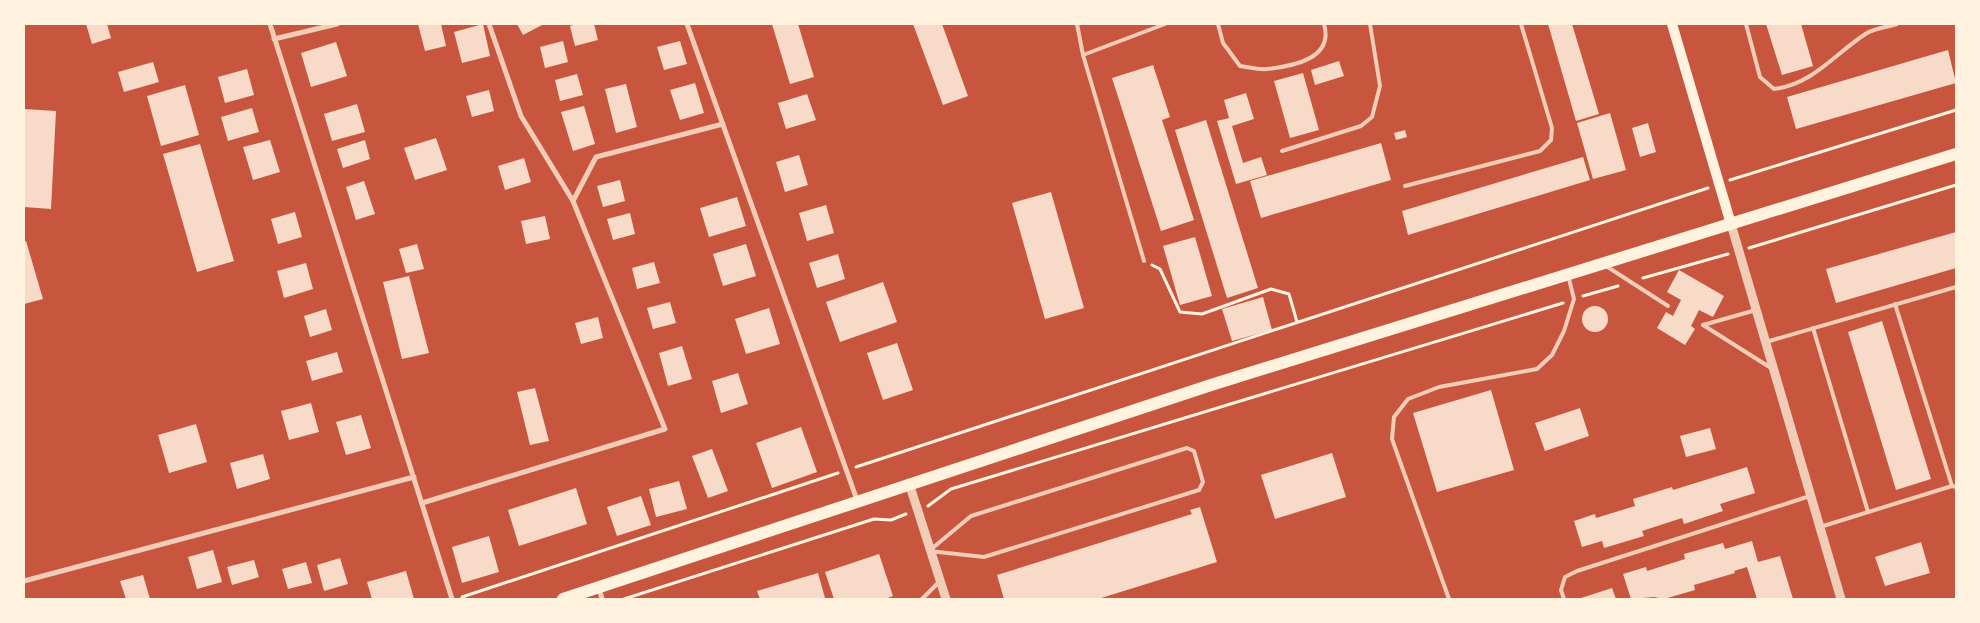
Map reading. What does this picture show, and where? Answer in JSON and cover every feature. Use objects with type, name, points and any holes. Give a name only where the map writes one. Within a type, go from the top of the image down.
[{"type":"main road","points":[[1672,24],[1731,224]]},
{"type":"main road","points":[[564,599],[600,594],[909,483],[1220,382],[1956,154]]},
{"type":"street","points":[[270,24],[453,599]]},
{"type":"street","points":[[274,38],[336,24]]},
{"type":"street","points":[[422,503],[665,429],[573,201],[521,116],[489,24]]},
{"type":"street","points":[[687,24],[857,501]]},
{"type":"street","points":[[573,201],[596,157],[723,124]]},
{"type":"street","points":[[1731,224],[1841,599]]},
{"type":"street","points":[[24,581],[414,477]]},
{"type":"street","points":[[909,483],[929,551],[946,599]]},
{"type":"lane","points":[[1076,24],[1083,54],[1144,260]]},
{"type":"lane","points":[[1083,54],[1165,24]]},
{"type":"lane","points":[[1218,24],[1223,43],[1240,66],[1266,70],[1308,60],[1324,48],[1328,36],[1324,24]]},
{"type":"lane","points":[[1282,151],[1361,126],[1372,117],[1380,86],[1370,24]]},
{"type":"lane","points":[[1405,186],[1540,151],[1551,140],[1552,128],[1521,24]]},
{"type":"lane","points":[[1746,24],[1760,77],[1774,89],[1788,87],[1809,79],[1868,33],[1897,24]]},
{"type":"lane","points":[[1602,264],[1668,306]]},
{"type":"lane","points":[[1449,599],[1392,439],[1394,417],[1408,399],[1439,387],[1537,369],[1552,355],[1564,332],[1574,299],[1568,275]]},
{"type":"lane","points":[[1766,342],[1956,287]]},
{"type":"lane","points":[[1820,527],[1954,486],[1895,304]]},
{"type":"lane","points":[[1757,310],[1703,325],[1774,369]]},
{"type":"lane","points":[[1813,328],[1868,512]]},
{"type":"lane","points":[[1187,448],[1194,451],[1203,482],[1199,490],[984,557],[929,551],[971,516],[1187,448]]},
{"type":"lane","points":[[1564,599],[1561,590],[1565,577],[1577,571],[1810,496]]},
{"type":"lane","points":[[922,599],[940,581]]},
{"type":"path","points":[[453,599],[1719,184],[1956,110]]},
{"type":"path","points":[[624,599],[874,519],[891,520],[934,504],[940,496],[951,489],[1956,185]]},
{"type":"path","points":[[1144,260],[1160,269],[1180,312],[1202,314],[1271,289],[1288,294],[1297,322]]},
{"type":"building","points":[[86,24],[107,24],[111,38],[92,44]]},
{"type":"building","points":[[418,24],[441,24],[446,46],[425,51]]},
{"type":"building","points":[[483,24],[490,56],[462,63],[454,32]]},
{"type":"building","points":[[517,24],[544,24],[523,35]]},
{"type":"building","points":[[594,24],[598,40],[575,46],[570,26]]},
{"type":"building","points":[[772,24],[798,24],[814,77],[790,84]]},
{"type":"building","points":[[913,24],[942,24],[968,96],[943,105]]},
{"type":"building","points":[[1548,24],[1572,24],[1599,114],[1576,121]]},
{"type":"building","points":[[1766,24],[1801,24],[1813,66],[1782,75]]},
{"type":"building","points":[[563,41],[568,62],[545,68],[540,47]]},
{"type":"building","points":[[680,41],[687,64],[664,70],[657,47]]},
{"type":"building","points":[[336,42],[347,76],[311,87],[301,53]]},
{"type":"building","points":[[1948,50],[1956,83],[1796,129],[1787,97]]},
{"type":"building","points":[[1339,61],[1344,76],[1315,85],[1311,70]]},
{"type":"building","points":[[153,62],[159,82],[124,92],[118,72]]},
{"type":"building","points":[[1153,65],[1170,117],[1162,120],[1194,220],[1161,231],[1112,78]]},
{"type":"building","points":[[247,69],[254,95],[225,103],[218,77]]},
{"type":"building","points":[[1303,73],[1319,130],[1290,138],[1274,81]]},
{"type":"building","points":[[577,74],[583,95],[560,101],[555,80]]},
{"type":"building","points":[[695,83],[704,113],[680,120],[670,90]]},
{"type":"building","points":[[626,84],[637,127],[616,133],[605,89]]},
{"type":"building","points":[[185,85],[199,135],[161,146],[147,96]]},
{"type":"building","points":[[489,90],[494,111],[472,117],[466,96]]},
{"type":"building","points":[[1246,93],[1254,119],[1232,126],[1243,163],[1261,157],[1267,175],[1236,184],[1217,121],[1229,118],[1224,100]]},
{"type":"building","points":[[807,94],[816,120],[786,129],[778,103]]},
{"type":"building","points":[[357,104],[365,132],[332,141],[324,114]]},
{"type":"building","points":[[584,106],[595,144],[573,151],[561,112]]},
{"type":"building","points":[[252,108],[259,132],[228,141],[221,117]]},
{"type":"building","points":[[24,109],[56,111],[51,209],[24,207]]},
{"type":"building","points":[[1610,113],[1626,170],[1593,179],[1577,123]]},
{"type":"building","points":[[1206,120],[1258,288],[1227,298],[1175,130]]},
{"type":"building","points":[[1648,123],[1656,152],[1640,157],[1632,128]]},
{"type":"building","points":[[1405,130],[1407,137],[1396,140],[1394,133]]},
{"type":"building","points":[[436,138],[447,170],[415,180],[404,148]]},
{"type":"building","points":[[270,140],[280,172],[253,180],[243,147]]},
{"type":"building","points":[[365,140],[370,159],[343,168],[337,149]]},
{"type":"building","points":[[1381,143],[1391,180],[1261,218],[1250,181]]},
{"type":"building","points":[[200,144],[234,261],[197,272],[163,154]]},
{"type":"building","points":[[799,155],[808,185],[785,192],[776,162]]},
{"type":"building","points":[[1583,157],[1590,180],[1408,235],[1402,211]]},
{"type":"building","points":[[524,158],[531,182],[505,190],[498,166]]},
{"type":"building","points":[[620,180],[625,201],[603,207],[597,186]]},
{"type":"building","points":[[364,181],[375,214],[356,220],[346,187]]},
{"type":"building","points":[[1051,192],[1084,308],[1045,319],[1012,203]]},
{"type":"building","points":[[737,197],[746,226],[709,237],[700,208]]},
{"type":"building","points":[[826,205],[834,233],[807,241],[799,213]]},
{"type":"building","points":[[295,212],[302,237],[278,244],[271,219]]},
{"type":"building","points":[[630,213],[635,234],[613,240],[607,219]]},
{"type":"building","points":[[545,216],[550,239],[526,244],[521,221]]},
{"type":"building","points":[[1956,232],[1956,268],[1836,303],[1826,269]]},
{"type":"building","points":[[1195,237],[1212,296],[1180,305],[1163,246]]},
{"type":"building","points":[[26,241],[43,299],[24,304],[24,242]]},
{"type":"building","points":[[417,244],[424,269],[406,273],[399,249]]},
{"type":"building","points":[[746,244],[756,276],[723,286],[713,254]]},
{"type":"building","points":[[838,254],[845,279],[817,288],[809,263]]},
{"type":"building","points":[[654,262],[660,283],[637,289],[632,268]]},
{"type":"building","points":[[306,263],[313,289],[284,298],[277,271]]},
{"type":"building","points":[[1679,270],[1724,296],[1713,317],[1699,310],[1691,326],[1695,329],[1685,345],[1657,328],[1666,312],[1673,316],[1681,300],[1667,292]]},
{"type":"building","points":[[409,276],[429,353],[402,359],[383,282]]},
{"type":"building","points":[[883,282],[897,322],[840,342],[826,302]]},
{"type":"building","points":[[1263,297],[1272,330],[1232,341],[1222,309]]},
{"type":"building","points":[[670,302],[676,323],[653,329],[647,308]]},
{"type":"building","points":[[1595,306],[1604,310],[1608,319],[1604,328],[1595,332],[1586,328],[1582,319],[1586,310]]},
{"type":"building","points":[[769,308],[780,344],[746,354],[735,319]]},
{"type":"building","points":[[326,309],[332,330],[310,337],[304,316]]},
{"type":"building","points":[[598,317],[603,338],[581,344],[575,323]]},
{"type":"building","points":[[1882,321],[1931,479],[1896,490],[1848,332]]},
{"type":"building","points":[[897,343],[913,390],[883,400],[867,353]]},
{"type":"building","points":[[682,346],[692,379],[668,386],[659,353]]},
{"type":"building","points":[[337,352],[343,372],[312,381],[306,361]]},
{"type":"building","points":[[738,373],[748,404],[721,413],[712,381]]},
{"type":"building","points":[[535,388],[549,441],[530,445],[517,392]]},
{"type":"building","points":[[1491,390],[1514,470],[1437,492],[1413,413]]},
{"type":"building","points":[[311,403],[319,432],[289,440],[281,411]]},
{"type":"building","points":[[1580,408],[1589,436],[1545,451],[1535,423]]},
{"type":"building","points":[[361,415],[371,448],[346,455],[336,422]]},
{"type":"building","points":[[196,424],[207,462],[169,473],[158,435]]},
{"type":"building","points":[[801,427],[817,472],[772,488],[756,443]]},
{"type":"building","points":[[1710,428],[1716,449],[1686,457],[1680,436]]},
{"type":"building","points":[[712,449],[728,491],[708,498],[692,456]]},
{"type":"building","points":[[1332,453],[1346,497],[1275,519],[1261,475]]},
{"type":"building","points":[[263,454],[270,479],[237,489],[230,463]]},
{"type":"building","points":[[1747,467],[1755,493],[1720,504],[1723,511],[1684,524],[1682,518],[1642,531],[1644,536],[1604,548],[1602,541],[1582,547],[1574,521],[1595,514],[1596,518],[1635,506],[1633,499],[1672,487],[1673,490]]},
{"type":"building","points":[[679,481],[687,509],[656,517],[649,489]]},
{"type":"building","points":[[576,488],[587,524],[519,546],[508,510]]},
{"type":"building","points":[[641,496],[651,525],[617,536],[607,507]]},
{"type":"building","points":[[1200,507],[1217,562],[1098,599],[1004,599],[997,575],[1192,514],[1190,510]]},
{"type":"building","points":[[489,536],[499,572],[462,583],[452,547]]},
{"type":"building","points":[[1752,541],[1758,562],[1780,556],[1793,599],[1757,599],[1747,567],[1734,571],[1735,573],[1694,585],[1695,590],[1664,599],[1654,597],[1631,599],[1623,574],[1646,567],[1647,571],[1685,559],[1684,554],[1723,543],[1725,549]]},
{"type":"building","points":[[1921,542],[1930,573],[1885,586],[1875,557]]},
{"type":"building","points":[[213,550],[222,582],[197,589],[188,557]]},
{"type":"building","points":[[879,554],[893,596],[885,599],[834,599],[825,572]]},
{"type":"building","points":[[340,558],[348,584],[324,591],[317,565]]},
{"type":"building","points":[[254,560],[259,577],[232,585],[227,567]]},
{"type":"building","points":[[306,562],[312,583],[288,589],[282,569]]},
{"type":"building","points":[[406,571],[414,599],[372,599],[367,582]]},
{"type":"building","points":[[818,573],[825,598],[760,599],[757,591]]},
{"type":"building","points":[[143,575],[150,599],[126,599],[120,581]]},
{"type":"building","points":[[1612,588],[1616,599],[1578,599]]}]
